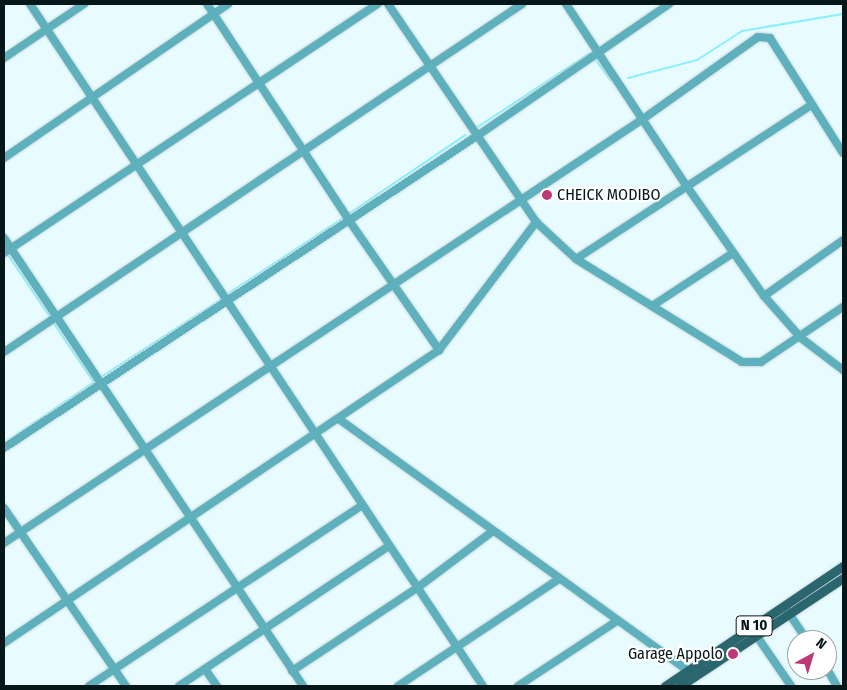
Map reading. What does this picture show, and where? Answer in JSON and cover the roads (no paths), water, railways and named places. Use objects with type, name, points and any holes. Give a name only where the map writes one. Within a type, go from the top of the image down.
[{"type":"main road","name":"N 10","points":[[680,686],[692,673],[784,605],[843,566]]},
{"type":"main road","name":"N 10","points":[[665,686],[692,673],[842,582]]},
{"type":"street","points":[[30,4],[137,164],[225,301],[272,367],[315,436],[483,686]]},
{"type":"street","points":[[4,58],[84,4]]},
{"type":"street","points":[[207,4],[348,218],[439,350]]},
{"type":"street","points":[[4,158],[228,4]]},
{"type":"street","points":[[7,251],[259,81],[378,4]]},
{"type":"street","points":[[388,4],[536,222],[576,259],[742,362],[761,362],[801,338],[843,307]]},
{"type":"street","points":[[4,352],[522,4]]},
{"type":"street","points":[[566,4],[688,188],[764,296],[801,338],[843,370]]},
{"type":"street","points":[[4,448],[102,385],[348,218],[477,136],[669,4]]},
{"type":"street","points":[[4,543],[643,120],[751,41],[764,36],[770,38],[843,153]]},
{"type":"street","points":[[576,259],[688,188],[811,105]]},
{"type":"street","points":[[4,643],[191,520],[439,350],[536,222]]},
{"type":"street","points":[[4,238],[7,251],[56,317],[302,686]]},
{"type":"street","points":[[764,296],[843,240]]},
{"type":"street","points":[[652,306],[734,253]]},
{"type":"street","points":[[339,419],[617,621],[692,673]]},
{"type":"street","points":[[89,686],[362,505]]},
{"type":"street","points":[[4,508],[66,602],[126,686]]},
{"type":"street","points":[[292,671],[417,588],[493,531]]},
{"type":"street","points":[[179,686],[389,546]]},
{"type":"street","points":[[398,686],[559,579]]},
{"type":"street","points":[[784,605],[800,630]]},
{"type":"street","points":[[518,686],[617,621]]},
{"type":"street","points":[[756,635],[791,686]]},
{"type":"street","points":[[205,669],[216,686]]},
{"type":"waterway","points":[[628,78],[697,60],[742,31],[843,14]]},
{"type":"waterway","points":[[476,128],[590,53]]},
{"type":"waterway","points":[[595,59],[610,80]]},
{"type":"waterway","points":[[347,215],[465,135]]},
{"type":"waterway","points":[[226,295],[343,218]]},
{"type":"waterway","points":[[8,255],[50,317]]},
{"type":"waterway","points":[[101,377],[223,298]]},
{"type":"waterway","points":[[52,321],[93,381]]},
{"type":"waterway","points":[[4,443],[97,380]]},
{"type":"place","name":"CHEICK MODIBO","points":[[547,195]]},
{"type":"place","name":"Garage Appolo","points":[[733,654]]}]
